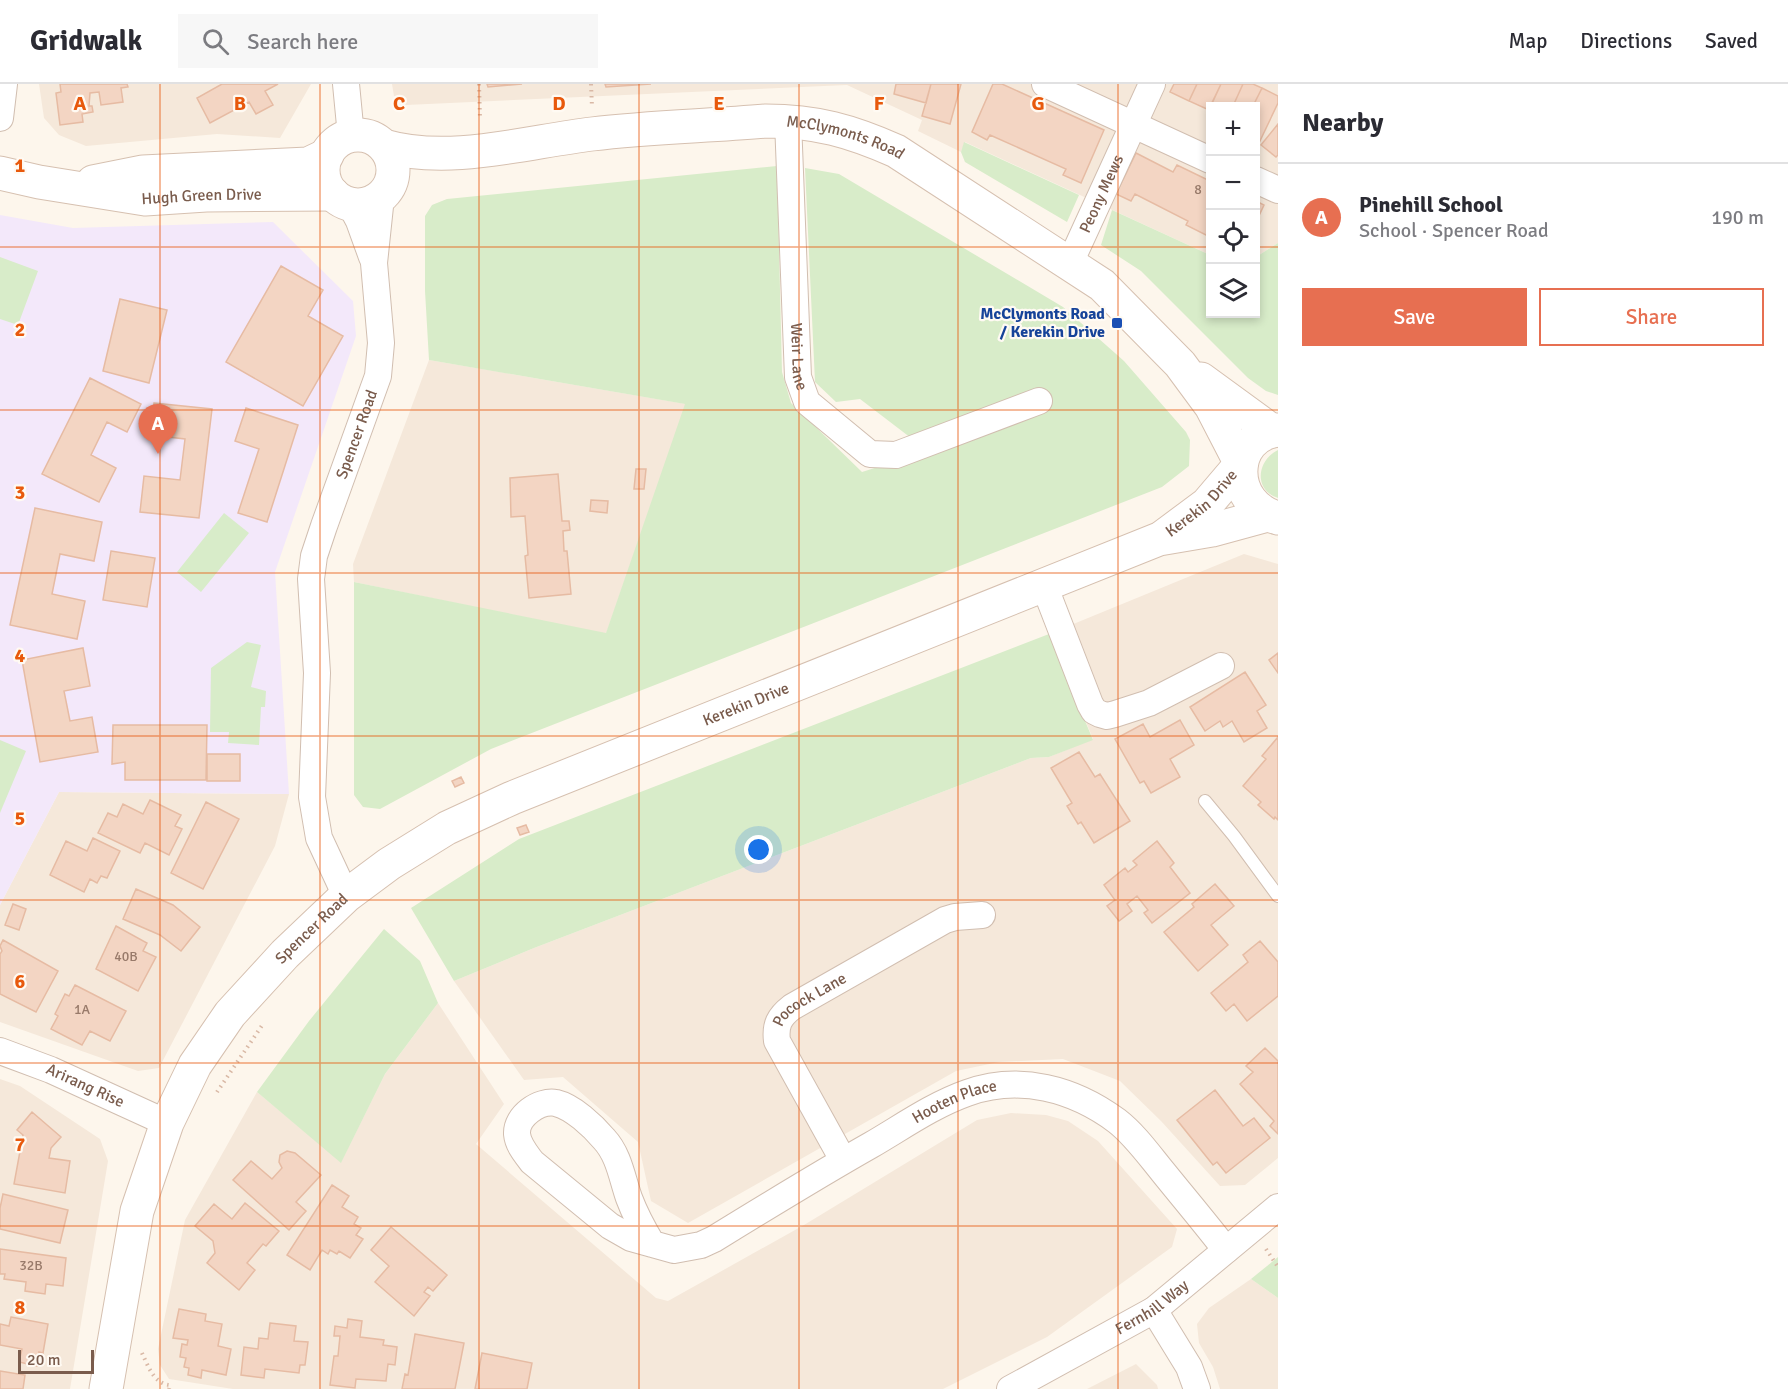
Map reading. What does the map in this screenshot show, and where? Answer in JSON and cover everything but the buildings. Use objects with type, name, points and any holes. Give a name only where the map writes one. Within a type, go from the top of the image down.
[{"type":"main road","name":"McClymonts Road","points":[[384,146],[401,151],[440,154],[594,134],[788,121],[832,127],[863,137],[896,152],[1102,285],[1180,364],[1211,406],[1241,464],[1241,480],[1246,496],[1255,507],[1273,516]]},
{"type":"main road","points":[[363,136],[375,139],[384,146],[392,162],[364,193],[324,176],[324,165],[339,146],[363,136]]},
{"type":"main road","name":"Hugh Green Drive","points":[[71,187],[143,172],[308,164],[339,146]]},
{"type":"main road","name":"McClymonts Road","points":[[364,193],[440,154]]},
{"type":"main road","name":"Hugh Green Drive","points":[[0,173],[145,199],[206,195],[364,193]]},
{"type":"main road","name":"McClymonts Road","points":[[1180,364],[1275,431]]},
{"type":"main road","name":"Kerekin Drive","points":[[1159,539],[1207,504],[1241,464],[1248,449],[1259,438],[1275,431]]},
{"type":"main road","name":"Kerekin Drive","points":[[346,896],[389,864],[447,828],[512,798],[1159,539],[1212,531],[1273,516]]},
{"type":"main road","name":"Spencer Road","points":[[106,1389],[137,1210],[167,1124],[195,1065],[230,1014],[285,954],[346,896]]},
{"type":"street","points":[[0,118],[4,84]]},
{"type":"street","points":[[339,146],[346,84]]},
{"type":"street","points":[[1045,84],[1206,158]]},
{"type":"street","name":"Peony Mews","points":[[1070,263],[1152,84]]},
{"type":"street","name":"Weir Lane","points":[[788,121],[798,377],[807,402],[870,454],[896,455],[1039,401]]},
{"type":"street","points":[[1260,182],[1278,190]]},
{"type":"street","name":"Spencer Road","points":[[346,896],[320,838],[312,797],[317,673],[311,579],[314,556],[378,376],[381,343],[374,263],[364,193]]},
{"type":"street","points":[[1044,585],[1090,704],[1094,711],[1100,714],[1107,716],[1149,703],[1221,666]]},
{"type":"street","name":"Pocock Lane","points":[[843,1160],[777,1041],[778,1022],[783,1014],[792,1007],[945,920],[982,915]]},
{"type":"street","name":"Arirang Rise","points":[[0,1051],[51,1070],[167,1124]]},
{"type":"street","name":"Hooten Place","points":[[651,1244],[629,1198],[611,1147],[596,1130],[568,1108],[549,1102],[541,1104],[524,1116],[519,1123],[517,1133],[525,1153],[532,1162],[610,1226],[631,1238],[651,1244],[674,1250],[701,1245],[843,1160],[968,1093],[1006,1086],[1038,1086],[1071,1094],[1119,1122],[1140,1143],[1226,1250]]},
{"type":"street","name":"Fernhill Way","points":[[1010,1389],[1154,1310],[1278,1207]]},
{"type":"street","points":[[1154,1310],[1189,1366],[1197,1389]]},
{"type":"lane","points":[[1205,801],[1278,896]]},
{"type":"path","points":[[478,84],[480,118]]},
{"type":"path","points":[[591,84],[592,108]]},
{"type":"path","points":[[213,1098],[229,1071],[266,1021]]},
{"type":"path","points":[[142,1345],[142,1353],[149,1368],[164,1385],[170,1385],[169,1389]]},
{"type":"shaded area","points":[[39,84],[311,84],[280,138],[217,134],[86,146],[59,135],[44,118]]},
{"type":"shaded area","points":[[392,84],[1278,84],[1278,243],[1260,254],[1260,102],[1206,102],[1206,253],[965,142],[961,152],[918,131],[922,120],[847,85],[406,105],[394,96]]},
{"type":"shaded area","points":[[0,215],[73,228],[273,222],[353,301],[356,336],[275,572],[289,794],[59,792],[0,905]]},
{"type":"shaded area","points":[[429,360],[686,404],[606,634],[354,582],[353,564]]},
{"type":"shaded area","points":[[1244,554],[1278,564],[1278,1158],[1245,1185],[1220,1186],[1161,1121],[1120,1081],[1063,1059],[999,1062],[956,1071],[688,1223],[651,1201],[638,1142],[563,1077],[524,1080],[454,981],[534,948],[1031,758],[1049,757],[1093,739],[1049,634]]},
{"type":"shaded area","points":[[59,792],[289,794],[275,846],[159,1068],[138,1071],[0,1022],[0,905]]},
{"type":"shaded area","points":[[438,1003],[504,1104],[476,1144],[656,1298],[668,1301],[804,1225],[977,1120],[1011,1113],[1046,1115],[1068,1121],[1098,1141],[1177,1229],[1172,1247],[1047,1337],[943,1389],[233,1389],[169,1379],[160,1365],[158,1349],[185,1220],[257,1092],[341,1162],[385,1074]]},
{"type":"shaded area","points":[[0,1079],[20,1086],[100,1139],[108,1161],[70,1389],[0,1389]]},
{"type":"shaded area","points":[[1251,1279],[1278,1298],[1278,1389],[1220,1389],[1213,1367],[1199,1343],[1197,1324],[1209,1308]]},
{"type":"shaded area","points":[[1136,1364],[1157,1385],[1158,1389],[1087,1389]]},
{"type":"green space","points":[[964,142],[1079,195],[1067,222],[965,162],[961,152]]},
{"type":"green space","points":[[777,166],[782,372],[791,403],[862,472],[928,451],[860,399],[836,402],[815,382],[805,168],[839,174],[1063,307],[1124,361],[1186,432],[1190,440],[1189,466],[1162,487],[491,749],[380,809],[363,807],[354,795],[354,582],[606,633],[685,404],[429,360],[425,291],[425,216],[432,205],[447,199]]},
{"type":"green space","points":[[1112,210],[1206,253],[1206,318],[1260,318],[1260,254],[1278,243],[1278,395],[1266,391],[1248,378],[1141,271],[1101,245]]},
{"type":"green space","points":[[0,257],[38,271],[18,325],[0,319]]},
{"type":"green space","points":[[1278,450],[1278,498],[1264,489],[1261,475],[1266,461]]},
{"type":"green space","points":[[224,513],[249,533],[201,592],[177,572]]},
{"type":"green space","points":[[1049,634],[1093,740],[1049,757],[1031,758],[534,948],[454,981],[411,908],[519,839]]},
{"type":"green space","points":[[247,642],[261,645],[251,687],[266,691],[265,707],[261,707],[259,745],[228,743],[229,732],[210,732],[211,668]]},
{"type":"green space","points":[[0,740],[26,751],[0,813]]},
{"type":"green space","points":[[384,929],[420,961],[438,1003],[385,1074],[341,1163],[257,1092],[309,1021]]},
{"type":"green space","points":[[1278,1257],[1278,1298],[1251,1279]]},
{"type":"place","name":"McClymonts Road / Kerekin Drive","points":[[1117,323]]},
{"type":"place","name":"Pinehill School","points":[[158,454]]}]
